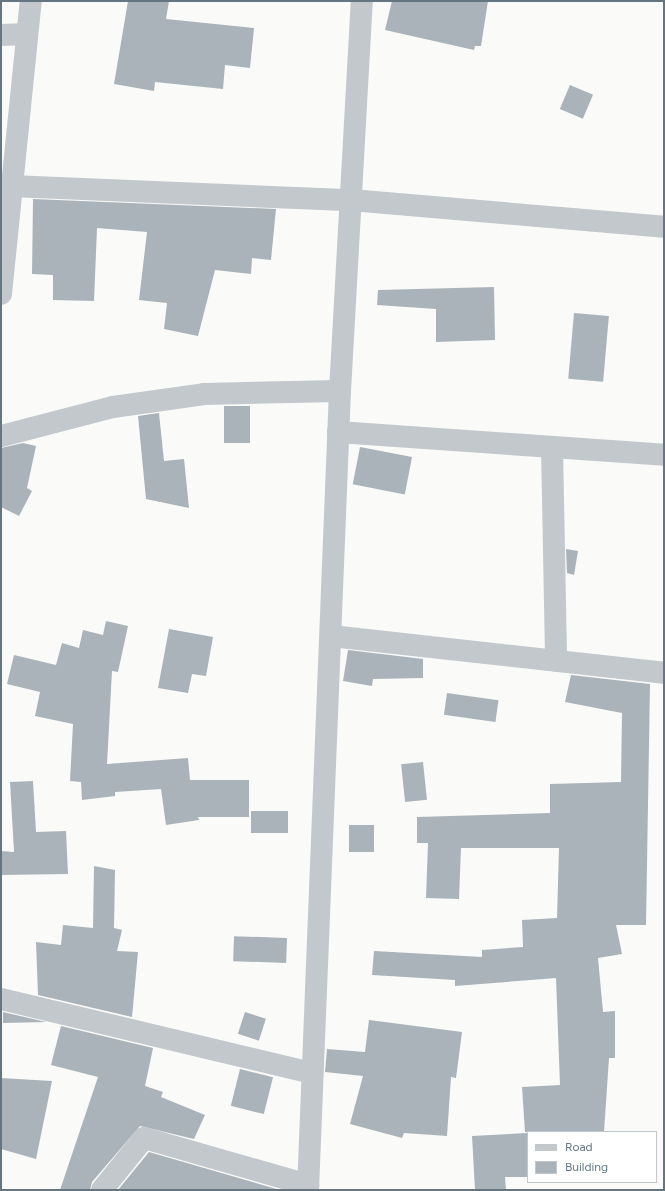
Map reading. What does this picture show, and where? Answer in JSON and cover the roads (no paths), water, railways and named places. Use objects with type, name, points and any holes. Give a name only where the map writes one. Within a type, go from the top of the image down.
[{"type":"street","points":[[1,292],[30,1]]},
{"type":"street","points":[[102,1190],[144,1138],[308,1187],[338,432],[362,1]]},
{"type":"street","points":[[1,35],[27,34]]},
{"type":"street","points":[[11,186],[351,200],[664,227]]},
{"type":"street","points":[[1,436],[113,408],[204,394],[340,391]]},
{"type":"street","points":[[338,432],[664,455]]},
{"type":"street","points":[[552,447],[556,661]]},
{"type":"street","points":[[331,636],[664,673]]},
{"type":"street","points":[[1,999],[312,1073]]}]
